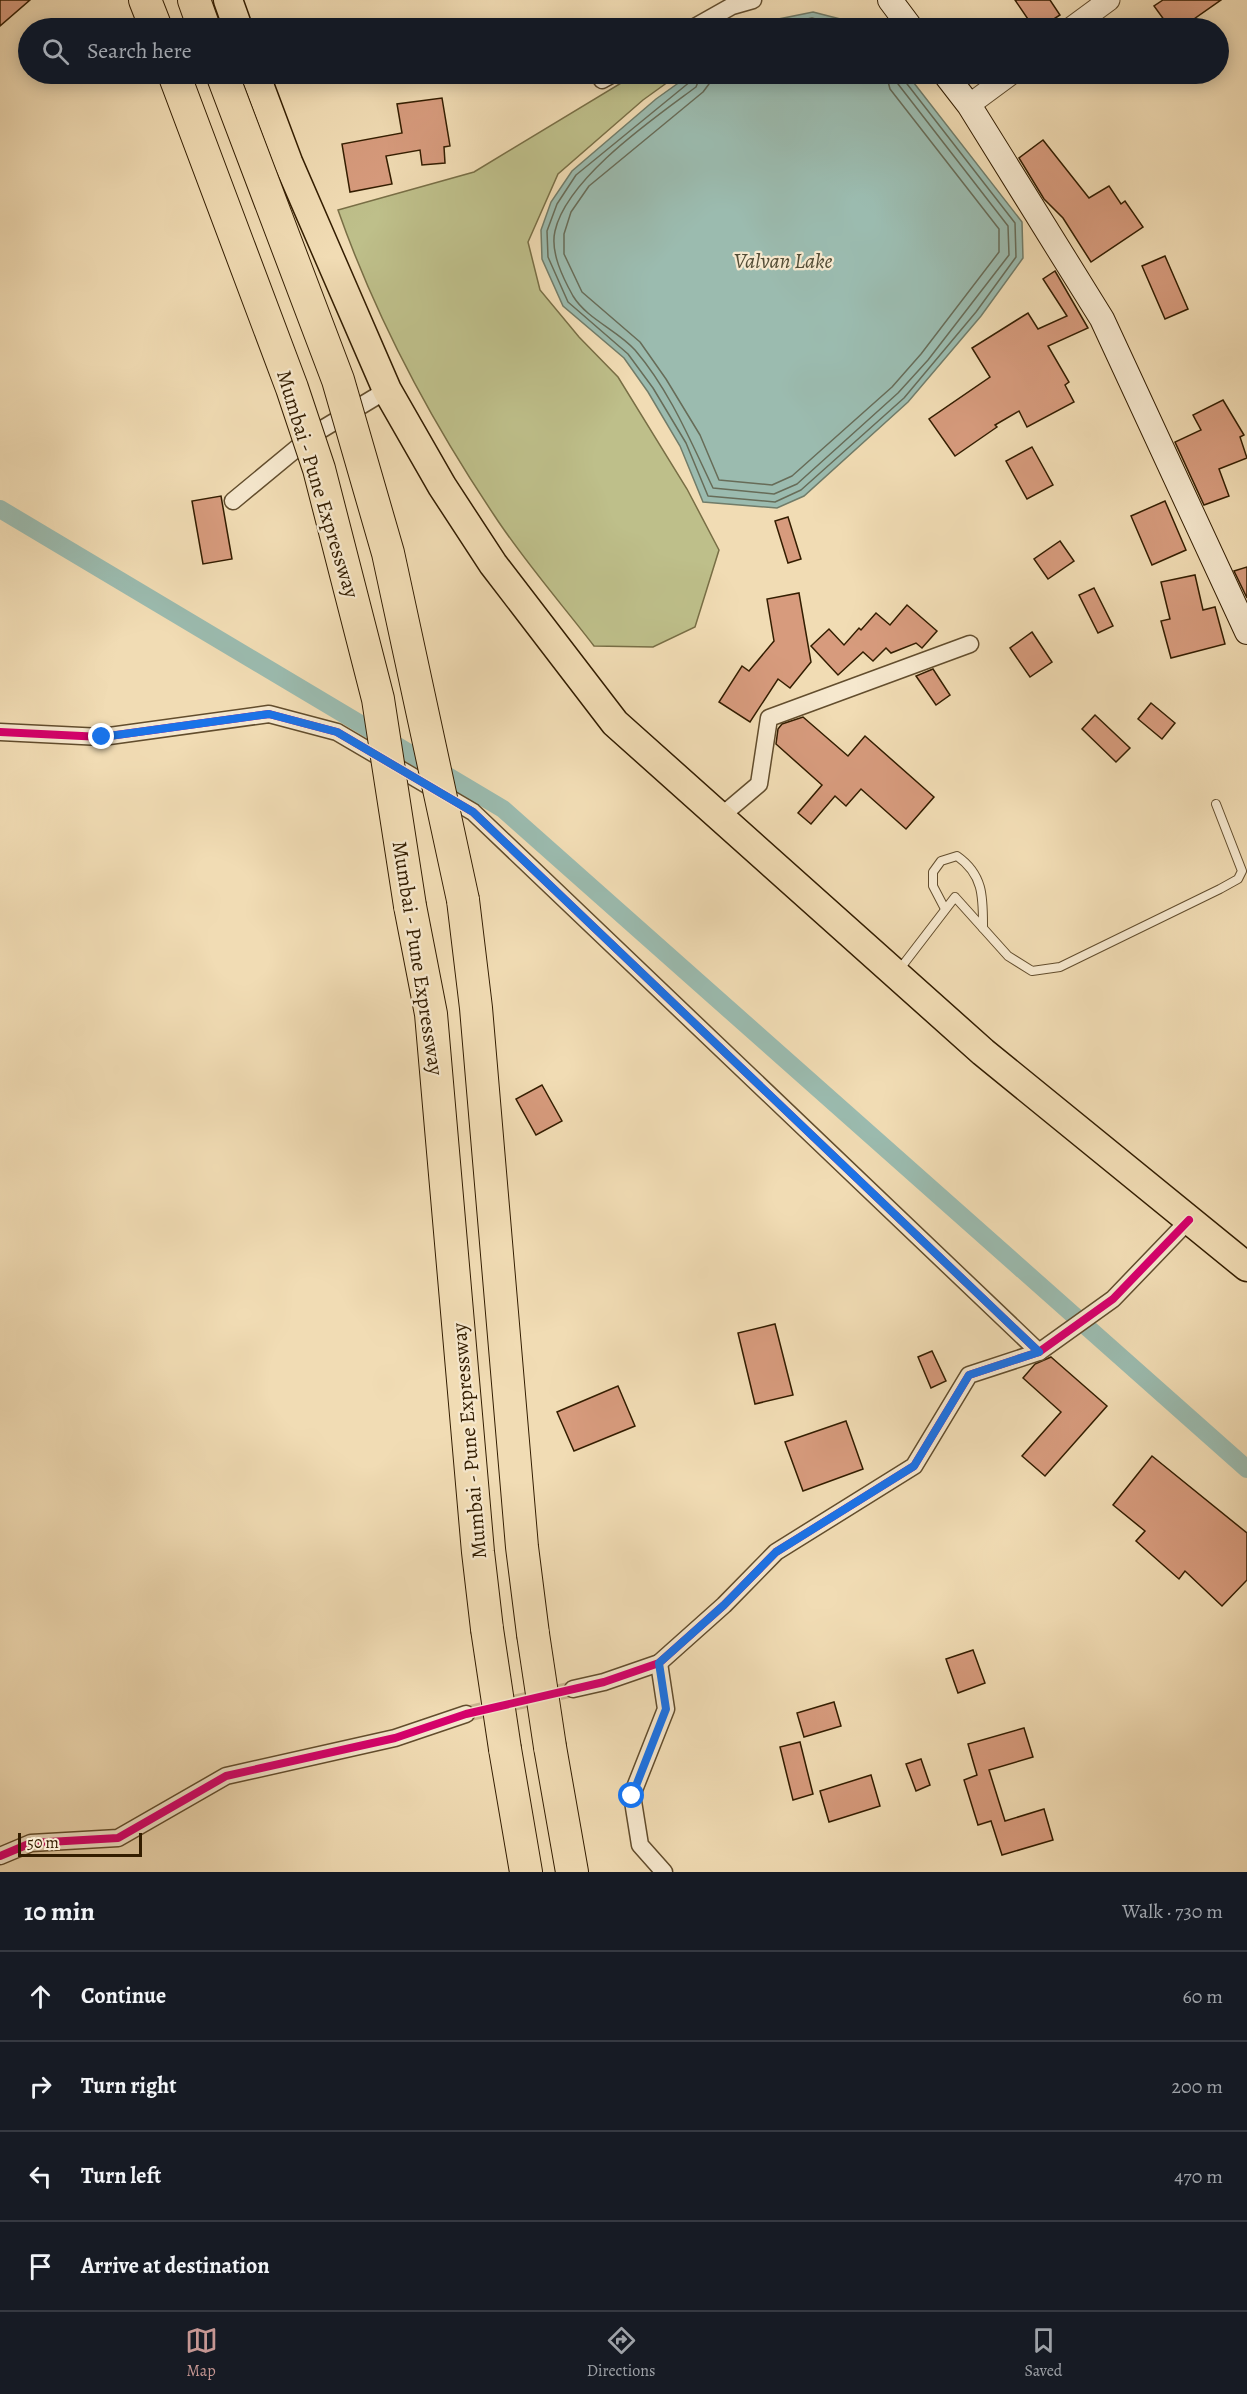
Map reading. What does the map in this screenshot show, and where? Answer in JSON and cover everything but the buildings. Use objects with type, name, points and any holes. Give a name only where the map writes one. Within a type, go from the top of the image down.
[{"type":"highway","points":[[145,0],[152,18]]},
{"type":"highway","points":[[194,0],[200,18]]},
{"type":"highway","points":[[228,0],[234,18]]},
{"type":"highway","name":"Mumbai - Pune Expressway","points":[[178,84],[292,388],[319,469],[378,699],[410,906],[431,1014],[478,1552],[487,1629],[526,1872]]},
{"type":"highway","name":"Mumbai - Pune Expressway","points":[[226,84],[338,380],[388,554],[463,900],[476,1008],[522,1547],[550,1747],[572,1872]]},
{"type":"highway","points":[[259,84],[288,162],[387,390],[448,496],[493,564],[615,723],[983,1052],[1247,1267]]},
{"type":"main road","points":[[890,0],[904,18]]},
{"type":"main road","points":[[953,84],[969,105],[1102,319],[1247,632]]},
{"type":"street","points":[[711,18],[732,6],[753,0]]},
{"type":"street","points":[[1085,18],[1109,0]]},
{"type":"street","points":[[969,105],[997,84]]},
{"type":"street","points":[[233,501],[314,434],[387,390]]},
{"type":"street","points":[[720,817],[759,784],[769,718],[970,644]]},
{"type":"street","points":[[0,732],[102,737],[269,714],[337,732],[463,806],[473,812],[674,1002],[1039,1352]]},
{"type":"street","points":[[573,1689],[604,1682],[659,1663],[724,1605],[776,1552],[914,1466],[969,1375],[1039,1352],[1113,1299],[1189,1220]]},
{"type":"street","points":[[659,1663],[666,1709],[632,1796],[640,1845],[664,1872]]},
{"type":"street","points":[[0,1856],[32,1844],[118,1838],[226,1776],[395,1738],[466,1714]]},
{"type":"lane","points":[[896,974],[955,897],[1008,956],[1032,971],[1060,967],[1229,884],[1238,879],[1242,871],[1216,804]]},
{"type":"lane","points":[[945,909],[933,886],[933,872],[941,861],[957,856],[970,865],[981,884],[983,928]]},
{"type":"green space","points":[[619,84],[665,84],[643,100],[558,174],[528,242],[540,290],[579,337],[618,377],[687,489],[719,550],[695,627],[653,647],[594,646],[506,532],[448,443],[407,368],[387,329],[338,210],[474,172]]},
{"type":"water","points":[[813,12],[836,18],[784,18]]},
{"type":"water","name":"Valvan Lake","points":[[677,84],[915,84],[1022,222],[1023,258],[981,316],[908,402],[804,496],[777,508],[703,502],[680,446],[648,392],[624,358],[563,306],[542,259],[541,230],[551,202],[572,171],[656,99]]},
{"type":"waterway","points":[[0,509],[503,809],[1247,1469]]},
{"type":"tunnel","points":[[466,1714],[573,1689]]},
{"type":"cycle path","points":[[0,732],[102,737],[269,714],[337,732],[473,812],[1039,1352]]},
{"type":"cycle path","points":[[0,1856],[31,1843],[118,1838],[226,1776],[395,1738],[466,1714],[604,1682],[659,1663],[724,1605],[776,1552],[914,1466],[969,1375],[1039,1352],[1113,1299],[1189,1220]]},
{"type":"route","points":[[102,737],[269,714],[337,732],[473,812],[1039,1352],[969,1375],[914,1466],[776,1552],[724,1605],[659,1663],[666,1709],[632,1796]]}]
